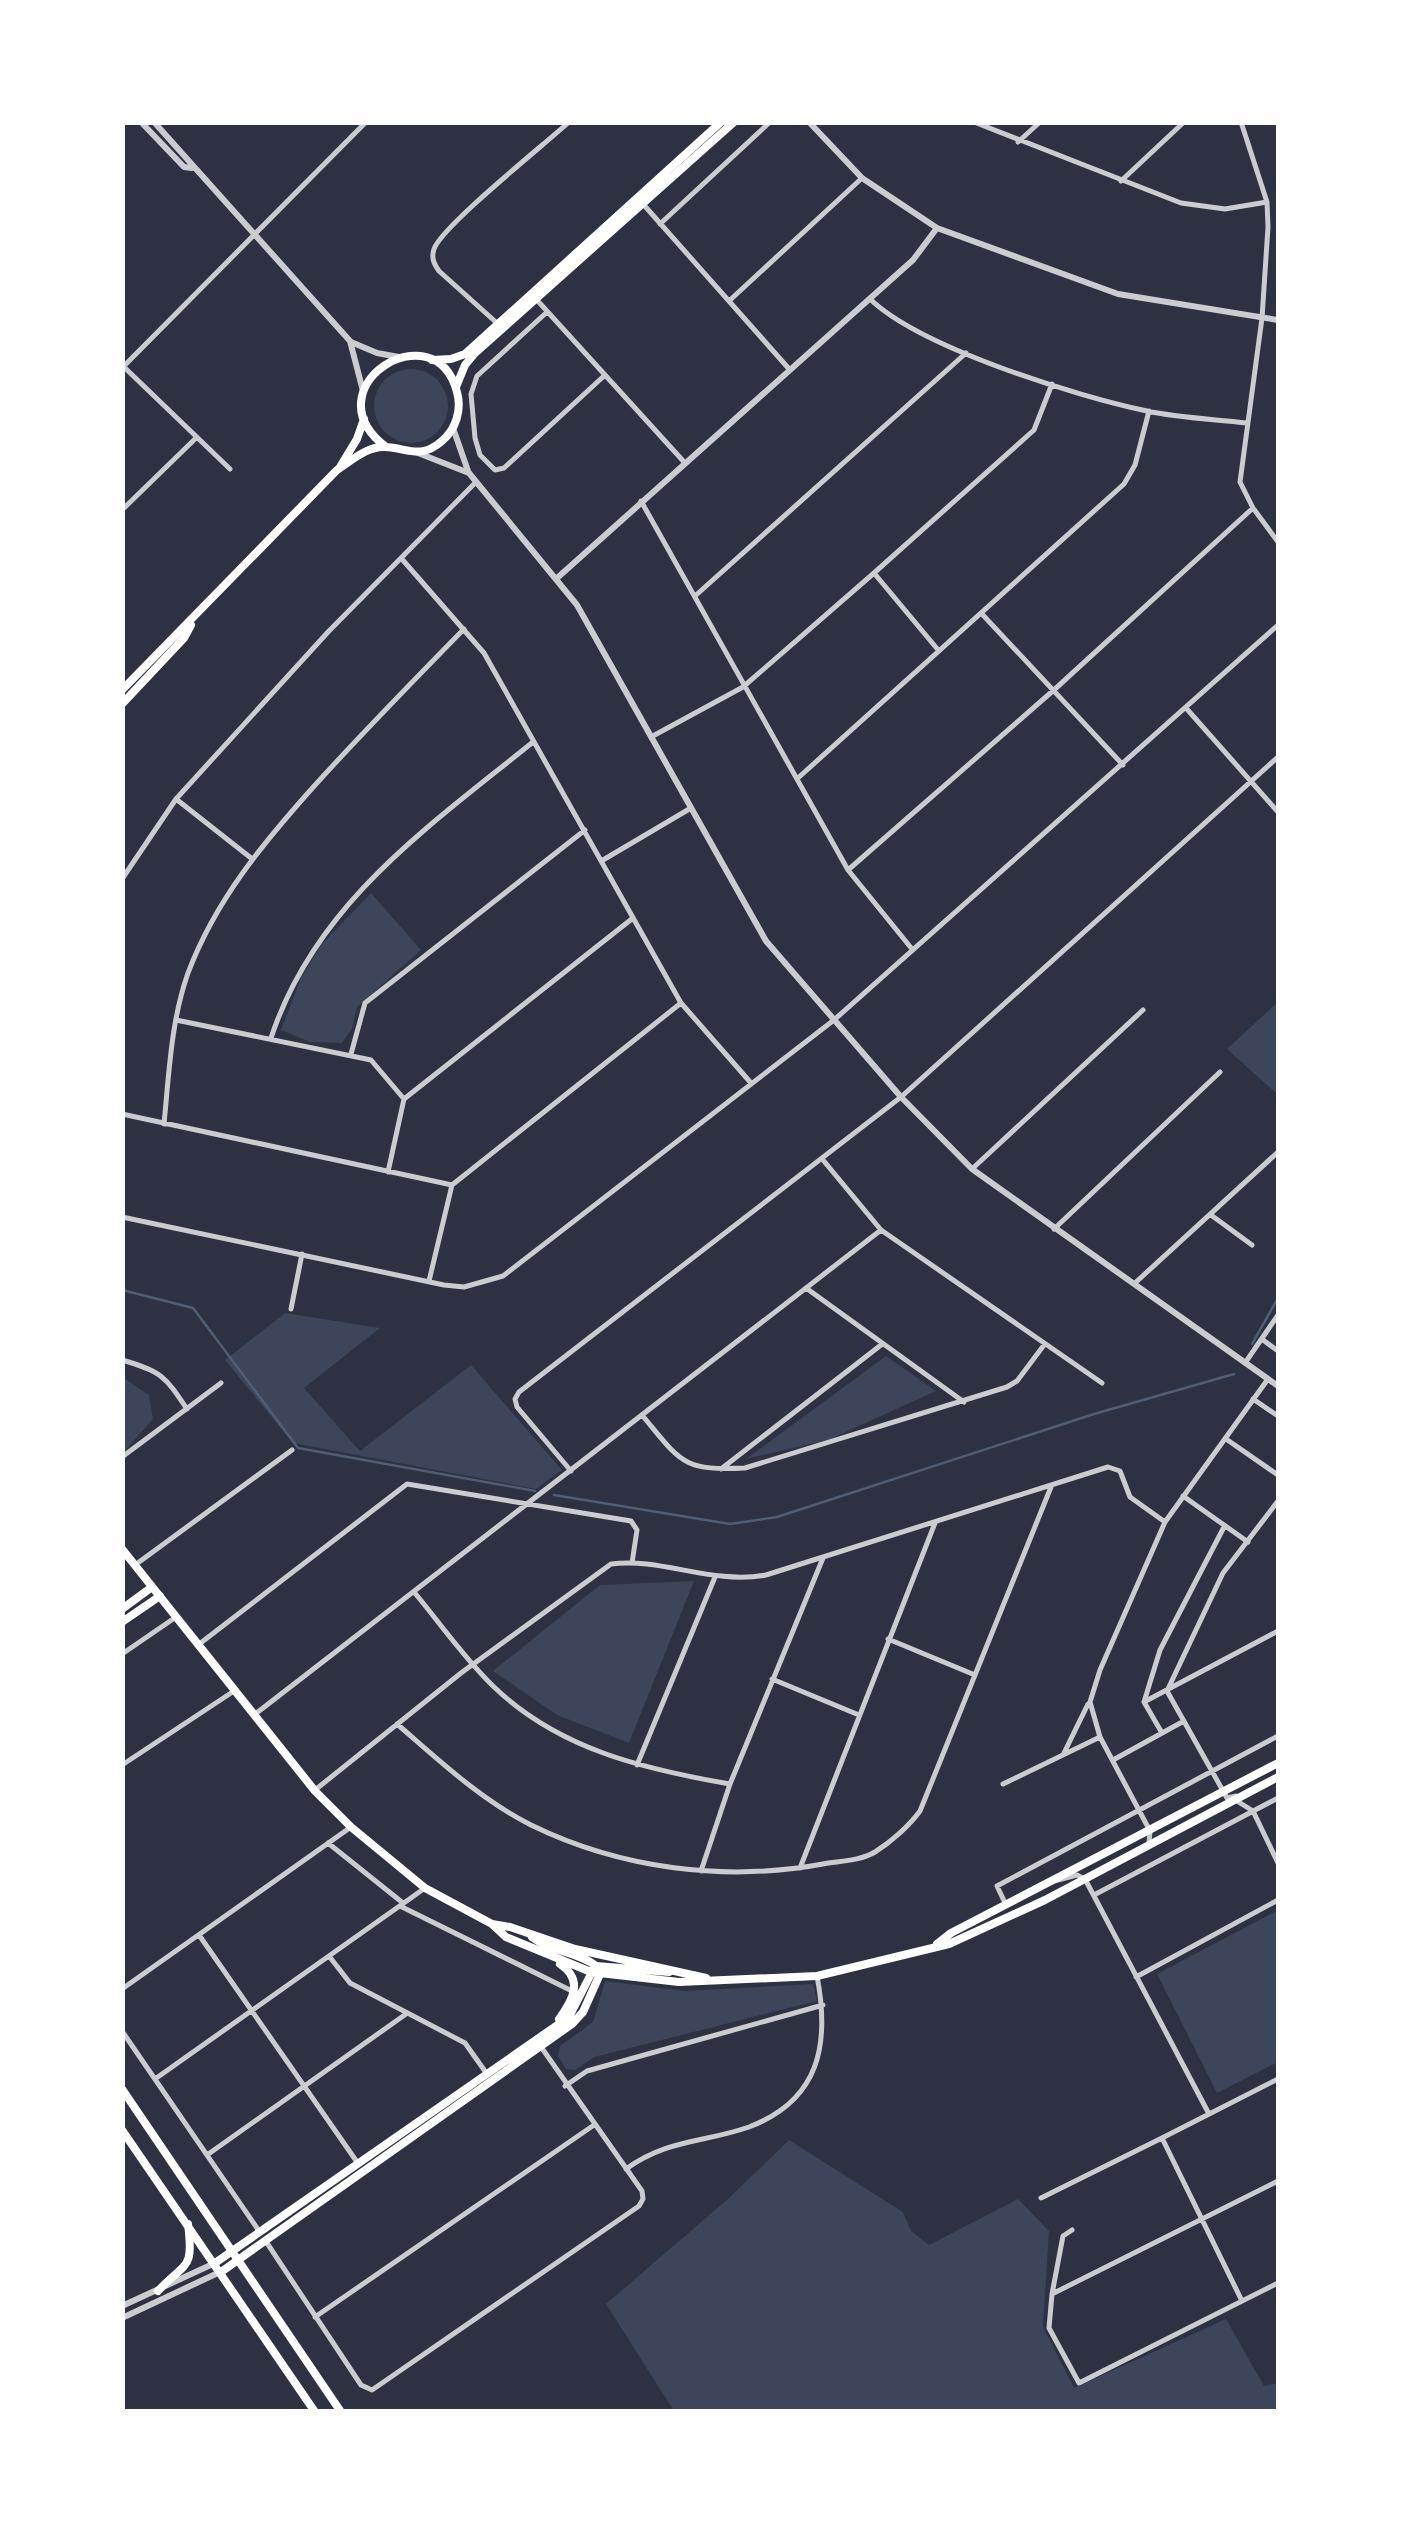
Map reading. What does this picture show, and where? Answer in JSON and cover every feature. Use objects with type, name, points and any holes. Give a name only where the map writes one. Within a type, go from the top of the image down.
[{"type":"main road","points":[[456,386],[465,365],[721,122]]},
{"type":"main road","points":[[122,690],[337,470],[357,438],[364,419],[364,391],[377,369],[399,357],[432,360],[465,354],[734,122]]},
{"type":"main road","points":[[337,470],[371,449],[386,446],[416,452],[431,448],[453,428],[459,400],[456,386],[432,360]]},
{"type":"main road","points":[[364,419],[376,439],[386,446]]},
{"type":"main road","points":[[122,704],[184,638],[193,621]]},
{"type":"main road","points":[[122,1549],[254,1716],[351,1827],[425,1888],[492,1924],[506,1937],[554,1959],[596,1971],[679,1982],[818,1976],[949,1944],[1085,1880],[1278,1777]]},
{"type":"main road","points":[[122,1608],[152,1587]]},
{"type":"main road","points":[[122,1622],[160,1596]]},
{"type":"main road","points":[[934,1946],[951,1933],[1278,1763]]},
{"type":"main road","points":[[492,1924],[575,1949],[710,1979]]},
{"type":"main road","points":[[221,2272],[235,2256],[263,2236],[538,2043],[572,2024],[582,2012],[596,1971],[590,1961],[550,1949],[524,1931]]},
{"type":"main road","points":[[538,2043],[563,2015],[574,1992],[572,1973],[554,1959]]},
{"type":"main road","points":[[596,1971],[678,1970]]},
{"type":"main road","points":[[549,2030],[571,2014],[596,1971]]},
{"type":"main road","points":[[122,2089],[341,2412]]},
{"type":"main road","points":[[122,2130],[315,2412]]},
{"type":"main road","points":[[158,2290],[186,2265],[190,2249],[188,2222]]},
{"type":"main road","points":[[215,2262],[235,2256]]},
{"type":"street","points":[[141,122],[184,167],[193,168]]},
{"type":"street","points":[[154,122],[350,341],[399,357]]},
{"type":"street","points":[[230,469],[123,367],[366,122]]},
{"type":"street","points":[[498,324],[439,271],[434,263],[435,247],[466,212],[569,122]]},
{"type":"street","points":[[660,224],[770,122]]},
{"type":"street","points":[[809,122],[862,178],[937,228],[1118,294],[1278,320]]},
{"type":"street","points":[[974,122],[1181,202],[1225,209],[1266,202]]},
{"type":"street","points":[[1018,142],[1040,122]]},
{"type":"street","points":[[1121,181],[1184,122]]},
{"type":"street","points":[[1241,122],[1266,202],[1262,318],[1240,482],[1252,508],[1278,542]]},
{"type":"street","points":[[728,301],[862,178]]},
{"type":"street","points":[[640,201],[790,370]]},
{"type":"street","points":[[556,579],[913,260],[937,228]]},
{"type":"street","points":[[870,298],[889,317],[966,353],[1052,384],[1148,412],[1247,423]]},
{"type":"street","points":[[536,299],[686,463]]},
{"type":"street","points":[[547,312],[476,376],[471,394],[480,455],[498,470],[605,375]]},
{"type":"street","points":[[350,341],[364,391]]},
{"type":"street","points":[[695,596],[966,353]]},
{"type":"street","points":[[650,738],[743,688],[1034,430],[1052,384]]},
{"type":"street","points":[[798,778],[1124,484],[1135,464],[1148,412]]},
{"type":"street","points":[[453,428],[469,472],[577,606],[766,941],[834,1020],[901,1097],[972,1169],[1278,1386]]},
{"type":"street","points":[[122,510],[196,438]]},
{"type":"street","points":[[416,452],[469,472]]},
{"type":"street","points":[[122,879],[176,798],[274,689],[476,482]]},
{"type":"street","points":[[642,501],[848,870],[912,949]]},
{"type":"street","points":[[848,870],[1055,689],[1252,508]]},
{"type":"street","points":[[401,558],[484,653],[681,1004],[752,1083]]},
{"type":"street","points":[[874,572],[939,651]]},
{"type":"street","points":[[982,614],[1123,765]]},
{"type":"street","points":[[122,1217],[464,1287],[502,1276],[834,1020],[1278,625]]},
{"type":"street","points":[[164,1124],[176,1020],[187,977],[200,944],[251,858],[370,725],[464,629]]},
{"type":"street","points":[[1186,708],[1278,812]]},
{"type":"street","points":[[271,1038],[284,998],[306,958],[384,864],[533,742]]},
{"type":"street","points":[[571,1470],[517,1407],[516,1395],[901,1097],[1278,757]]},
{"type":"street","points":[[176,798],[251,858]]},
{"type":"street","points":[[602,860],[690,808]]},
{"type":"street","points":[[351,1054],[364,1003],[585,830]]},
{"type":"street","points":[[388,1172],[404,1099],[634,918]]},
{"type":"street","points":[[429,1281],[452,1185],[681,1004]]},
{"type":"street","points":[[972,1169],[1143,1010]]},
{"type":"street","points":[[176,1020],[371,1060],[404,1099]]},
{"type":"street","points":[[1054,1229],[1220,1072]]},
{"type":"street","points":[[122,1114],[452,1185]]},
{"type":"street","points":[[1135,1283],[1278,1152]]},
{"type":"street","points":[[824,1160],[881,1230],[1102,1383]]},
{"type":"street","points":[[1211,1215],[1252,1244]]},
{"type":"street","points":[[254,1716],[881,1230]]},
{"type":"street","points":[[291,1309],[302,1254]]},
{"type":"street","points":[[806,1288],[964,1402]]},
{"type":"street","points":[[1245,1363],[1278,1315]]},
{"type":"street","points":[[1262,1340],[1278,1351]]},
{"type":"street","points":[[721,1469],[881,1345]]},
{"type":"street","points":[[642,1415],[684,1462],[721,1469],[745,1468],[964,1402],[1018,1381],[1044,1345]]},
{"type":"street","points":[[122,1360],[154,1368],[187,1409]]},
{"type":"street","points":[[1063,1754],[1090,1702],[1104,1660],[1165,1522],[1268,1379]]},
{"type":"street","points":[[122,1457],[221,1383]]},
{"type":"street","points":[[1253,1399],[1278,1416]]},
{"type":"street","points":[[1226,1439],[1278,1475]]},
{"type":"street","points":[[135,1565],[292,1450]]},
{"type":"street","points":[[315,1790],[472,1664],[611,1564],[632,1563],[715,1577],[755,1577],[1102,1468],[1114,1468],[1124,1478],[1130,1496],[1165,1522]]},
{"type":"street","points":[[198,1645],[405,1484],[634,1522],[638,1530],[632,1563]]},
{"type":"street","points":[[398,1724],[465,1782],[532,1826],[642,1864],[748,1873],[869,1855],[912,1822],[1052,1485]]},
{"type":"street","points":[[1183,1496],[1248,1542]]},
{"type":"street","points":[[1167,1691],[1223,1574],[1278,1500]]},
{"type":"street","points":[[800,1868],[936,1523]]},
{"type":"street","points":[[1162,1733],[1144,1702],[1160,1650],[1224,1527]]},
{"type":"street","points":[[701,1872],[730,1784],[823,1558]]},
{"type":"street","points":[[636,1765],[715,1577]]},
{"type":"street","points":[[414,1592],[472,1664],[531,1718],[592,1751],[636,1765],[730,1784]]},
{"type":"street","points":[[122,1654],[176,1617]]},
{"type":"street","points":[[1144,1702],[1278,1632]]},
{"type":"street","points":[[888,1639],[975,1675]]},
{"type":"street","points":[[772,1679],[859,1715]]},
{"type":"street","points":[[122,1765],[234,1691]]},
{"type":"street","points":[[1167,1691],[1224,1792],[1231,1798],[1248,1792]]},
{"type":"street","points":[[1090,1702],[1100,1737],[1150,1831],[1148,1844],[1131,1856]]},
{"type":"street","points":[[1112,1760],[1184,1721]]},
{"type":"street","points":[[1006,1905],[998,1886],[1278,1736]]},
{"type":"street","points":[[1003,1784],[1100,1737]]},
{"type":"street","points":[[1094,1896],[1278,1798]]},
{"type":"street","points":[[1234,1800],[1253,1811],[1278,1863]]},
{"type":"street","points":[[122,1989],[351,1827]]},
{"type":"street","points":[[328,1843],[401,1904],[574,1992]]},
{"type":"street","points":[[1051,1880],[1058,1882],[1077,1876],[1085,1880],[1209,2114]]},
{"type":"street","points":[[156,2079],[425,1888]]},
{"type":"street","points":[[1136,1977],[1278,1900]]},
{"type":"street","points":[[199,1935],[361,2168]]},
{"type":"street","points":[[328,1956],[350,1983],[465,2043],[489,2078]]},
{"type":"street","points":[[626,2169],[661,2148],[747,2128],[793,2100],[812,2079],[821,2043],[818,1976]]},
{"type":"street","points":[[566,2086],[587,2070],[822,2005]]},
{"type":"street","points":[[207,2155],[406,2014]]},
{"type":"street","points":[[122,2031],[314,2317],[368,2390],[639,2206],[644,2195],[538,2043]]},
{"type":"street","points":[[1041,2198],[1278,2078]]},
{"type":"street","points":[[314,2317],[594,2125]]},
{"type":"street","points":[[1162,2138],[1242,2302]]},
{"type":"street","points":[[1052,2294],[1278,2181]]},
{"type":"street","points":[[1072,2230],[1064,2236],[1049,2328],[1079,2384],[1278,2283]]},
{"type":"street","points":[[122,2306],[215,2262]]},
{"type":"street","points":[[122,2318],[221,2272]]},
{"type":"shaded area","points":[[411,369],[437,380],[448,406],[437,432],[411,443],[385,432],[374,406],[385,380]]},
{"type":"shaded area","points":[[371,893],[421,950],[357,1007],[352,1029],[342,1043],[310,1042],[281,1030],[301,978],[321,945]]},
{"type":"shaded area","points":[[1278,1002],[1278,1095],[1227,1049]]},
{"type":"shaded area","points":[[285,1313],[380,1328],[304,1388],[360,1451],[471,1365],[562,1470],[536,1489],[293,1443],[225,1360]]},
{"type":"shaded area","points":[[886,1356],[936,1391],[828,1440],[746,1459]]},
{"type":"shaded area","points":[[122,1377],[149,1395],[153,1419],[123,1453]]},
{"type":"shaded area","points":[[694,1581],[629,1743],[557,1715],[493,1671],[600,1585]]},
{"type":"shaded area","points":[[1278,1910],[1278,2062],[1217,2093],[1157,1974]]},
{"type":"shaded area","points":[[605,1981],[684,1991],[813,1984],[817,2001],[594,2057],[575,2070],[566,2069],[558,2056],[560,2046],[593,2022]]},
{"type":"shaded area","points":[[789,2140],[903,2212],[911,2231],[929,2245],[1018,2199],[1049,2231],[1043,2327],[1074,2388],[1226,2319],[1264,2386],[1278,2383],[1278,2411],[674,2411],[606,2304],[729,2198]]},
{"type":"waterway","points":[[122,1290],[193,1308],[298,1448],[535,1491]]},
{"type":"waterway","points":[[1252,1344],[1278,1298]]},
{"type":"waterway","points":[[554,1495],[730,1524],[777,1517],[1094,1414],[1234,1374]]}]
